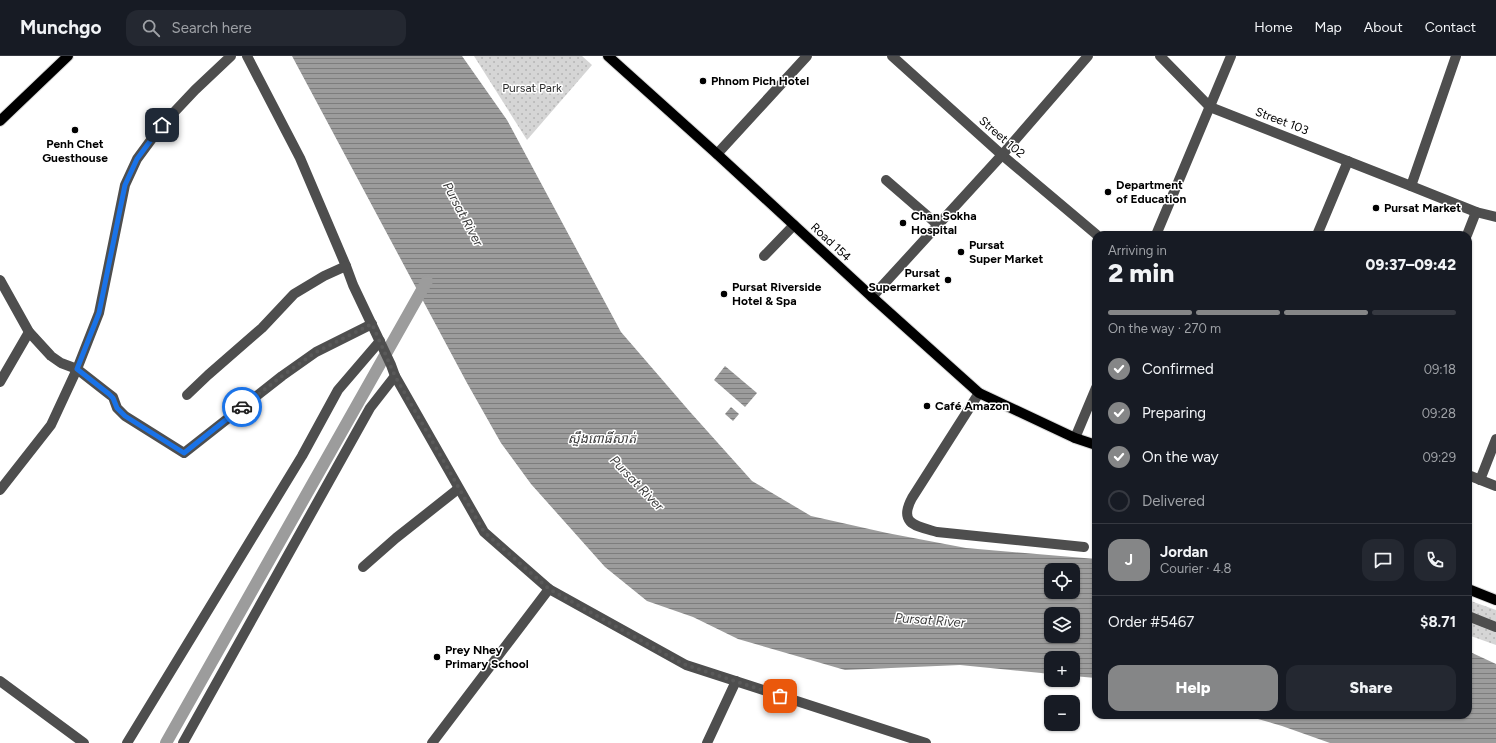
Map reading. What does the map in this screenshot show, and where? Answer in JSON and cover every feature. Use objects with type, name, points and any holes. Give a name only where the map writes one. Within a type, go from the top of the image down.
[{"type":"main road","points":[[0,121],[68,56]]},
{"type":"main road","name":"Road 154","points":[[608,56],[979,393],[1075,438],[1092,444]]},
{"type":"main road","points":[[1472,591],[1496,600]]},
{"type":"street","points":[[0,490],[51,425],[77,369],[99,313],[125,185],[137,159],[162,125],[195,90],[231,56]]},
{"type":"street","points":[[247,56],[300,158],[353,285],[391,364],[395,376],[458,489],[484,532],[549,589],[686,665],[926,743]]},
{"type":"street","points":[[717,154],[807,56]]},
{"type":"street","name":"Street 102","points":[[892,56],[1002,155],[1092,231]]},
{"type":"street","points":[[872,297],[1002,155],[1088,56]]},
{"type":"street","name":"Street 103","points":[[1160,56],[1210,106],[1476,212],[1496,218]]},
{"type":"street","points":[[1158,231],[1231,56]]},
{"type":"street","points":[[1411,186],[1456,56]]},
{"type":"street","points":[[1319,231],[1348,161]]},
{"type":"street","points":[[886,180],[938,225]]},
{"type":"street","points":[[1469,231],[1476,212]]},
{"type":"street","points":[[764,256],[794,225]]},
{"type":"street","points":[[188,395],[208,375],[262,328],[294,294],[324,276],[346,266]]},
{"type":"street","points":[[0,280],[29,332],[51,356],[61,364],[77,369],[109,394],[113,398],[117,408],[125,416],[184,453],[282,376],[316,352],[372,324]]},
{"type":"street","points":[[0,382],[29,332]]},
{"type":"street","points":[[127,743],[302,456],[338,390],[382,345]]},
{"type":"street","points":[[183,743],[370,408],[395,376]]},
{"type":"street","points":[[979,393],[906,508],[906,515],[910,521],[917,526],[937,532],[1084,547]]},
{"type":"street","points":[[1075,438],[1092,398]]},
{"type":"street","points":[[1480,480],[1496,439]]},
{"type":"street","points":[[1472,477],[1496,486]]},
{"type":"street","points":[[363,567],[396,538],[458,489]]},
{"type":"street","points":[[432,743],[549,589]]},
{"type":"street","points":[[1472,618],[1496,627]]},
{"type":"street","points":[[0,681],[84,743]]},
{"type":"street","points":[[707,743],[736,681]]},
{"type":"green space","name":"Pursat Park","points":[[474,56],[582,56],[592,65],[527,140]]},
{"type":"green space","points":[[1472,601],[1496,610],[1496,645],[1472,636]]},
{"type":"water","name":"ស្ទឹងពោធិ៍សាត់","points":[[292,56],[462,56],[507,120],[621,332],[752,481],[811,516],[887,533],[966,548],[1092,559],[1092,678],[1080,677],[1080,651],[1044,651],[1044,673],[960,665],[845,670],[738,639],[693,617],[647,601],[605,567],[531,484],[501,443],[467,383]]},
{"type":"water","points":[[725,366],[757,393],[745,407],[714,380]]},
{"type":"water","points":[[731,407],[739,414],[733,421],[725,414]]},
{"type":"water","points":[[1472,653],[1496,664],[1496,743],[1330,743],[1258,719],[1472,719]]},
{"type":"waterway","points":[[166,743],[427,281]]},
{"type":"way so far","points":[[242,407],[316,352],[372,324],[395,376],[458,489],[484,532],[549,589],[672,658],[686,665],[780,696]]},
{"type":"place","name":"Phnom Pich Hotel","points":[[703,81]]},
{"type":"place","name":"Penh Chet Guesthouse","points":[[75,130]]},
{"type":"place","name":"Department of Education","points":[[1108,192]]},
{"type":"place","name":"Pursat Market","points":[[1376,208]]},
{"type":"place","name":"Chan Sokha Hospital","points":[[903,223]]},
{"type":"place","name":"Pursat Super Market","points":[[961,252]]},
{"type":"place","name":"Pursat Supermarket","points":[[948,280]]},
{"type":"place","name":"Pursat Riverside Hotel & Spa","points":[[724,294]]},
{"type":"place","name":"Café Amazon","points":[[927,406]]},
{"type":"place","name":"Prey Nhey Primary School","points":[[437,657]]},
{"type":"route","points":[[162,125],[137,159],[125,185],[99,313],[77,369],[109,394],[113,398],[117,408],[125,416],[184,453],[242,407]]},
{"type":"water label","name":"Pursat River","points":[[463,214]]},
{"type":"water label","name":"Pursat River","points":[[637,483]]},
{"type":"water label","name":"Pursat River","points":[[930,620]]}]
